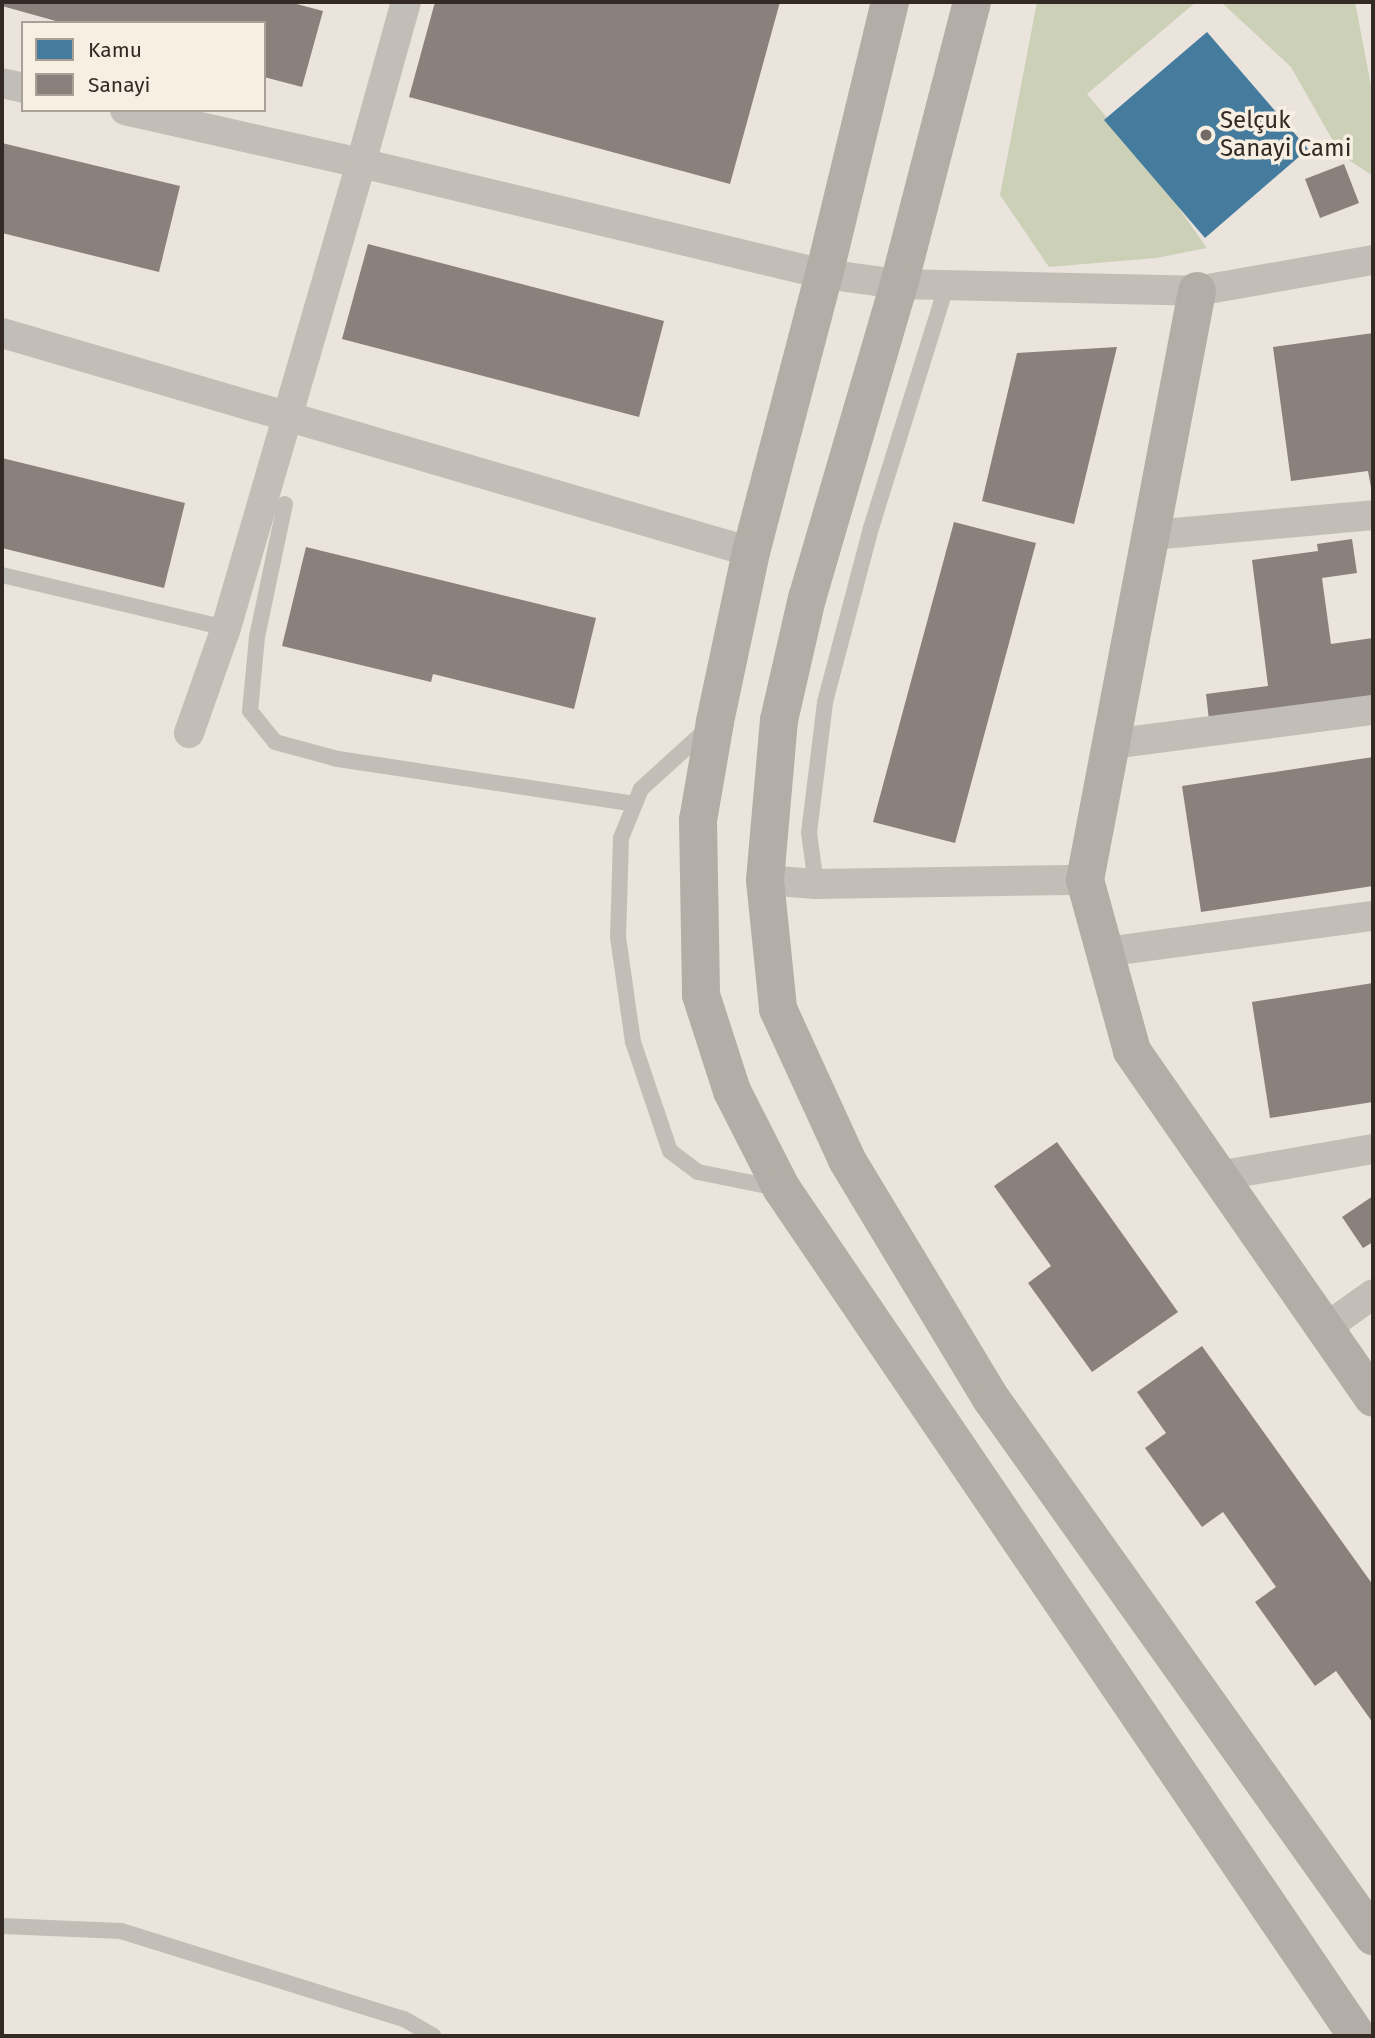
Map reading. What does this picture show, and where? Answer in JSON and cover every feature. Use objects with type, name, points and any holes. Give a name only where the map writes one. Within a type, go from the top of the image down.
[{"type":"street","points":[[189,733],[226,628],[406,2]]},
{"type":"street","points":[[890,2],[824,274],[751,552],[715,722],[698,820],[701,995],[732,1091],[782,1189],[1357,2036]]},
{"type":"street","points":[[972,2],[899,284],[807,598],[779,720],[765,880],[778,1009],[847,1160],[992,1400],[1373,1936]]},
{"type":"street","points":[[2,83],[21,88]]},
{"type":"street","points":[[134,112],[361,163],[824,274],[899,284],[1197,291],[1373,260]]},
{"type":"street","points":[[1197,291],[1085,880],[1132,1051],[1373,1398]]},
{"type":"street","points":[[2,333],[751,552]]},
{"type":"street","points":[[1151,535],[1373,515]]},
{"type":"street","points":[[1111,744],[1373,710]]},
{"type":"street","points":[[765,880],[816,884],[1085,880]]},
{"type":"street","points":[[1105,952],[1373,916]]},
{"type":"street","points":[[1218,1176],[1373,1149]]},
{"type":"street","points":[[1324,1329],[1373,1294]]},
{"type":"lane","points":[[816,884],[809,834],[825,702],[871,528],[947,284]]},
{"type":"lane","points":[[285,504],[257,637],[250,711],[275,741],[338,759],[635,804]]},
{"type":"lane","points":[[2,575],[226,628]]},
{"type":"lane","points":[[715,722],[641,789],[621,838],[618,937],[633,1042],[670,1150],[698,1172],[782,1189]]},
{"type":"lane","points":[[2,1926],[121,1931],[404,2019],[433,2036]]},
{"type":"green space","points":[[1037,2],[1196,2],[1087,94],[1157,177],[1207,248],[1156,258],[1049,267],[1000,195]]},
{"type":"green space","points":[[1221,2],[1355,2],[1373,96],[1373,176],[1341,155],[1291,67]]},
{"type":"building: Kamu","name":"Selçuk Sanayi Cami","points":[[1207,32],[1308,149],[1205,238],[1104,120]]},
{"type":"building: Sanayi","points":[[2,2],[289,2],[323,11],[302,87],[266,78],[266,21],[56,21],[2,6]]},
{"type":"building: Sanayi","points":[[435,2],[780,2],[730,184],[409,97]]},
{"type":"building: Sanayi","points":[[2,143],[180,186],[159,272],[2,233]]},
{"type":"building: Sanayi","points":[[1344,164],[1359,203],[1320,218],[1305,179]]},
{"type":"building: Sanayi","points":[[368,244],[664,321],[639,417],[342,339]]},
{"type":"building: Sanayi","points":[[1373,333],[1373,499],[1368,471],[1291,481],[1273,347]]},
{"type":"building: Sanayi","points":[[1117,347],[1074,524],[982,501],[1017,353]]},
{"type":"building: Sanayi","points":[[2,458],[185,503],[164,588],[2,548]]},
{"type":"building: Sanayi","points":[[954,522],[1036,543],[955,843],[873,822]]},
{"type":"building: Sanayi","points":[[1352,539],[1357,573],[1322,578],[1331,644],[1373,638],[1373,707],[1210,729],[1206,694],[1268,686],[1252,560],[1318,551],[1317,544]]},
{"type":"building: Sanayi","points":[[306,547],[596,618],[574,709],[433,674],[431,682],[282,646]]},
{"type":"building: Sanayi","points":[[1373,757],[1373,886],[1201,912],[1182,786]]},
{"type":"building: Sanayi","points":[[1373,983],[1373,1102],[1270,1118],[1252,1002]]},
{"type":"building: Sanayi","points":[[1057,1142],[1178,1312],[1092,1372],[1028,1283],[1051,1266],[994,1186]]},
{"type":"building: Sanayi","points":[[1373,1196],[1373,1242],[1363,1248],[1342,1217]]},
{"type":"building: Sanayi","points":[[1202,1346],[1373,1585],[1373,1723],[1336,1671],[1315,1686],[1255,1602],[1276,1587],[1223,1512],[1202,1527],[1145,1448],[1166,1433],[1137,1392]]},
{"type":"place","name":"Selçuk Sanayi Cami","points":[[1206,135]]}]
